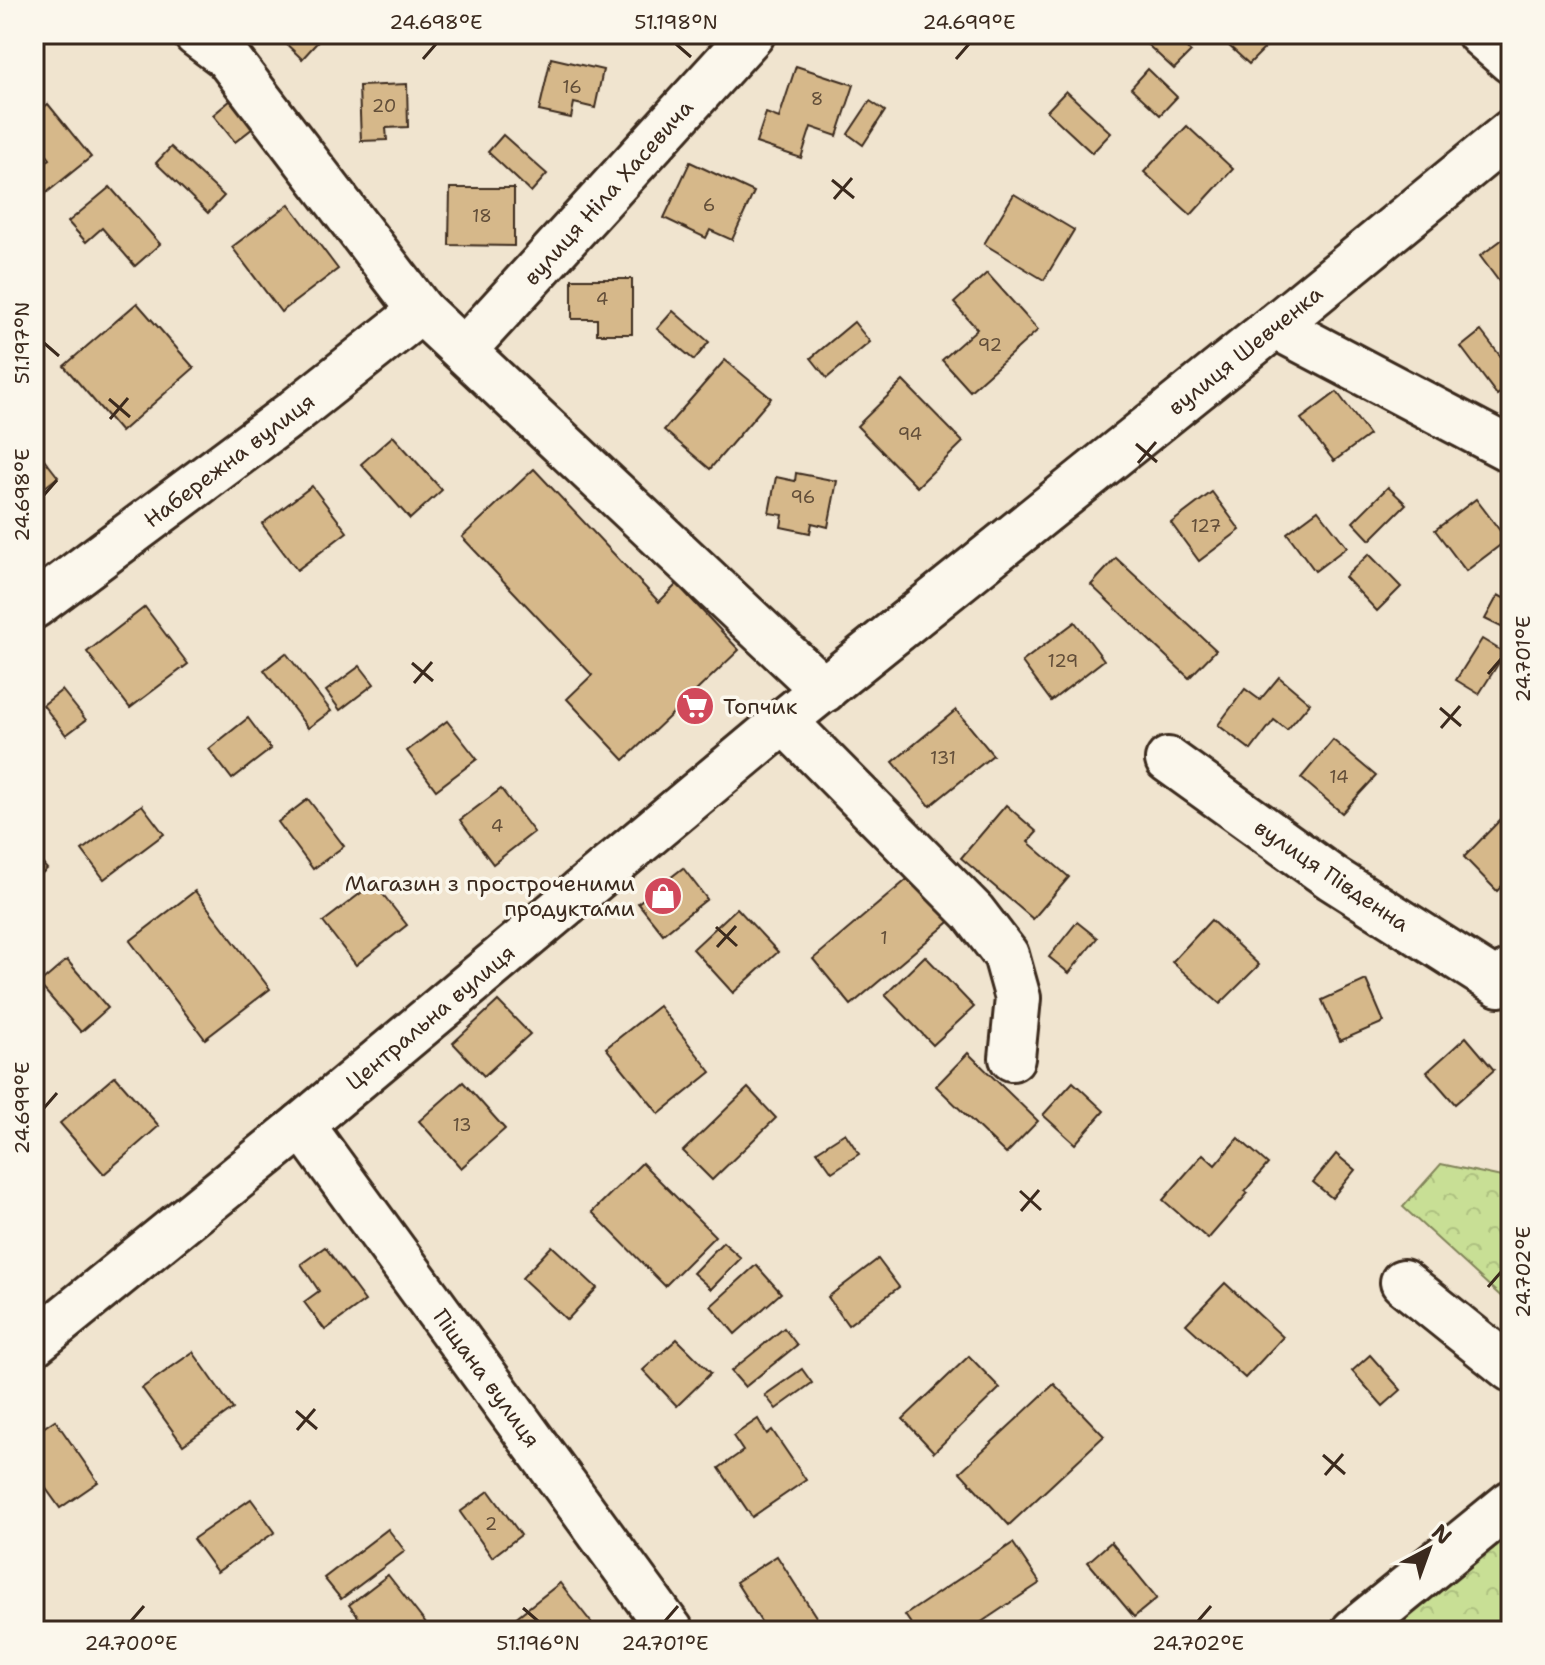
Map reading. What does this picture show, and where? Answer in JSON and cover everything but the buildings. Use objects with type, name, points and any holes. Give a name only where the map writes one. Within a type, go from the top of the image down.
[{"type":"street","name":"вулиця Ніла Хасевича","points":[[464,350],[752,34]]},
{"type":"street","points":[[1480,34],[1511,61]]},
{"type":"street","points":[[224,42],[421,311],[824,690]]},
{"type":"street","name":"вулиця Шевченка","points":[[824,690],[1511,132]]},
{"type":"street","name":"Набережна вулиця","points":[[34,606],[295,411],[421,311]]},
{"type":"street","points":[[1275,326],[1511,450]]},
{"type":"street","name":"Центральна вулиця","points":[[34,1343],[302,1125],[824,690]]},
{"type":"street","points":[[784,721],[973,912],[1006,955],[1018,998],[1012,1058]]},
{"type":"street","name":"вулиця Південна","points":[[1168,760],[1332,878],[1507,982]]},
{"type":"street","name":"Піщана вулиця","points":[[302,1125],[671,1631]]},
{"type":"street","points":[[1403,1282],[1511,1369]]},
{"type":"street","points":[[1354,1631],[1511,1503]]},
{"type":"green space","points":[[1441,1164],[1511,1179],[1511,1304],[1403,1207]]},
{"type":"green space","points":[[1511,1500],[1511,1631],[1361,1631]]},
{"type":"place","name":"Топчик","points":[[695,706]]},
{"type":"place","name":"Магазин з простроченими продуктами","points":[[663,896]]}]
